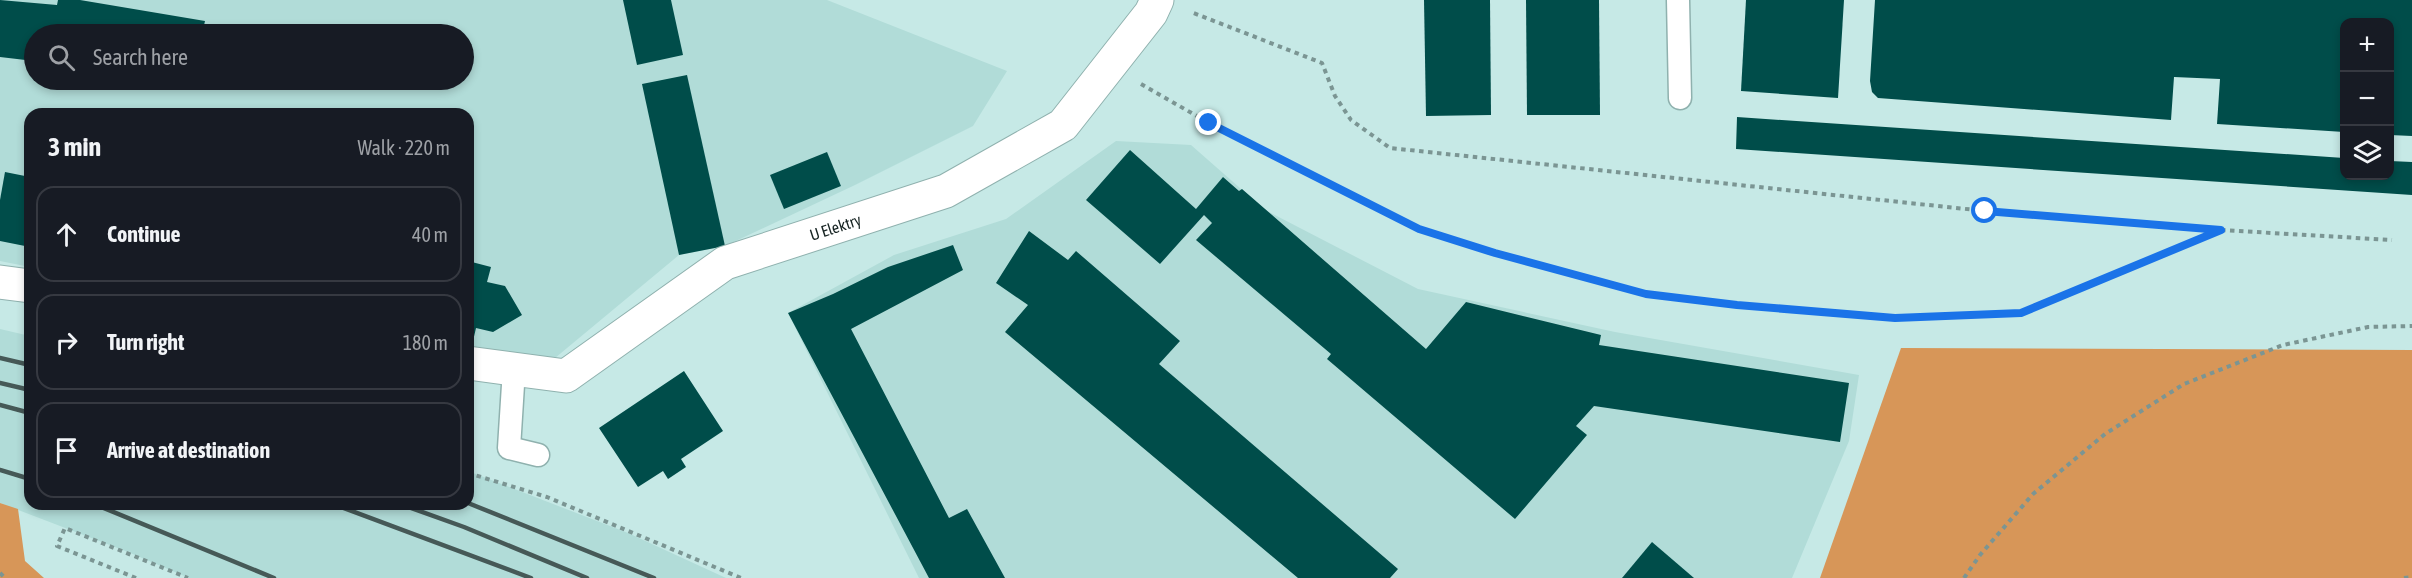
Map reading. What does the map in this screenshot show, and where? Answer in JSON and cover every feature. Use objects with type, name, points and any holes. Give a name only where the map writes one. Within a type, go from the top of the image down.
[{"type":"street","name":"U Elektry","points":[[474,364],[566,376],[725,263],[946,191],[1063,125],[1151,13],[1170,4]]},
{"type":"street","points":[[0,282],[24,285]]},
{"type":"lane","points":[[1678,0],[1680,98]]},
{"type":"lane","points":[[514,369],[509,448],[538,455]]},
{"type":"path","points":[[1170,4],[1322,63],[1335,96],[1351,120],[1390,148],[1985,211],[2221,230],[2392,240]]},
{"type":"path","points":[[1149,88],[1209,123],[1419,229],[1495,253],[1646,294],[1737,305],[1895,318],[2021,313],[2221,230]]},
{"type":"path","points":[[1964,578],[1980,555],[2033,494],[2105,434],[2184,384],[2283,345],[2368,327],[2412,326]]},
{"type":"path","points":[[474,474],[547,497],[741,578]]},
{"type":"path","points":[[136,578],[57,546],[65,528],[188,578]]},
{"type":"path","points":[[0,573],[5,578]]},
{"type":"path","points":[[2404,578],[2412,577]]},
{"type":"shaded area","points":[[0,0],[827,0],[1007,71],[973,126],[725,246],[679,255],[555,358],[474,349],[474,108],[24,108],[24,266],[0,261]]},
{"type":"shaded area","points":[[1116,141],[1191,145],[1265,210],[1418,289],[1615,332],[1859,375],[1849,441],[1792,578],[919,578],[788,313],[894,255],[1006,219]]},
{"type":"shaded area","points":[[0,329],[24,335],[24,510],[474,510],[474,473],[628,533],[726,578],[189,578],[0,503]]},
{"type":"shaded area","points":[[1901,348],[2412,350],[2412,578],[1820,578]]},
{"type":"shaded area","points":[[0,503],[18,509],[25,561],[44,578],[0,578]]},
{"type":"building","points":[[0,0],[57,5],[58,0],[80,0],[205,21],[204,24],[24,24],[24,60],[0,57]]},
{"type":"building","points":[[623,0],[671,0],[683,55],[637,65]]},
{"type":"building","points":[[1424,0],[1490,0],[1491,115],[1426,116]]},
{"type":"building","points":[[1526,0],[1599,0],[1600,115],[1527,115]]},
{"type":"building","points":[[1746,0],[1844,0],[1838,98],[1741,91]]},
{"type":"building","points":[[1875,0],[2412,0],[2412,136],[2394,135],[2394,18],[2340,18],[2340,132],[2217,124],[2220,79],[2174,77],[2171,120],[1878,98],[1872,92],[1870,81]]},
{"type":"building","points":[[687,75],[725,246],[679,255],[642,84]]},
{"type":"building","points":[[1737,117],[2340,158],[2340,180],[2394,180],[2394,161],[2412,162],[2412,195],[1736,149]]},
{"type":"building","points":[[1130,150],[1196,209],[1223,177],[1239,191],[1242,189],[1426,349],[1466,302],[1601,335],[1599,345],[1849,383],[1840,442],[1594,406],[1576,426],[1587,435],[1515,519],[1327,359],[1331,354],[1196,240],[1212,223],[1204,215],[1160,264],[1086,200]]},
{"type":"building","points":[[827,152],[841,186],[784,209],[770,175]]},
{"type":"building","points":[[5,172],[24,176],[24,246],[0,241],[0,200]]},
{"type":"building","points":[[1029,231],[1068,260],[1076,251],[1180,341],[1159,364],[1398,569],[1390,578],[1298,578],[1005,332],[1028,305],[996,283]]},
{"type":"building","points":[[953,245],[963,270],[851,329],[949,518],[967,509],[1005,578],[929,578],[788,313],[888,267]]},
{"type":"building","points":[[474,263],[491,267],[487,282],[505,286],[522,315],[493,332],[476,328],[474,337]]},
{"type":"building","points":[[684,371],[723,431],[681,459],[686,467],[668,479],[663,471],[638,487],[599,428]]},
{"type":"building","points":[[1652,542],[1694,578],[1622,578]]},
{"type":"railway","points":[[0,358],[24,364]]},
{"type":"railway","points":[[0,383],[24,389]]},
{"type":"railway","points":[[0,405],[24,411]]},
{"type":"railway","points":[[0,470],[24,477]]},
{"type":"railway","points":[[474,505],[654,578]]},
{"type":"railway","points":[[109,510],[274,578]]},
{"type":"railway","points":[[349,510],[531,578]]},
{"type":"railway","points":[[417,510],[587,578]]},
{"type":"route","points":[[1209,123],[1359,201],[1419,229],[1495,253],[1646,294],[1737,305],[1895,318],[2021,313],[2221,230],[1985,211]]}]
